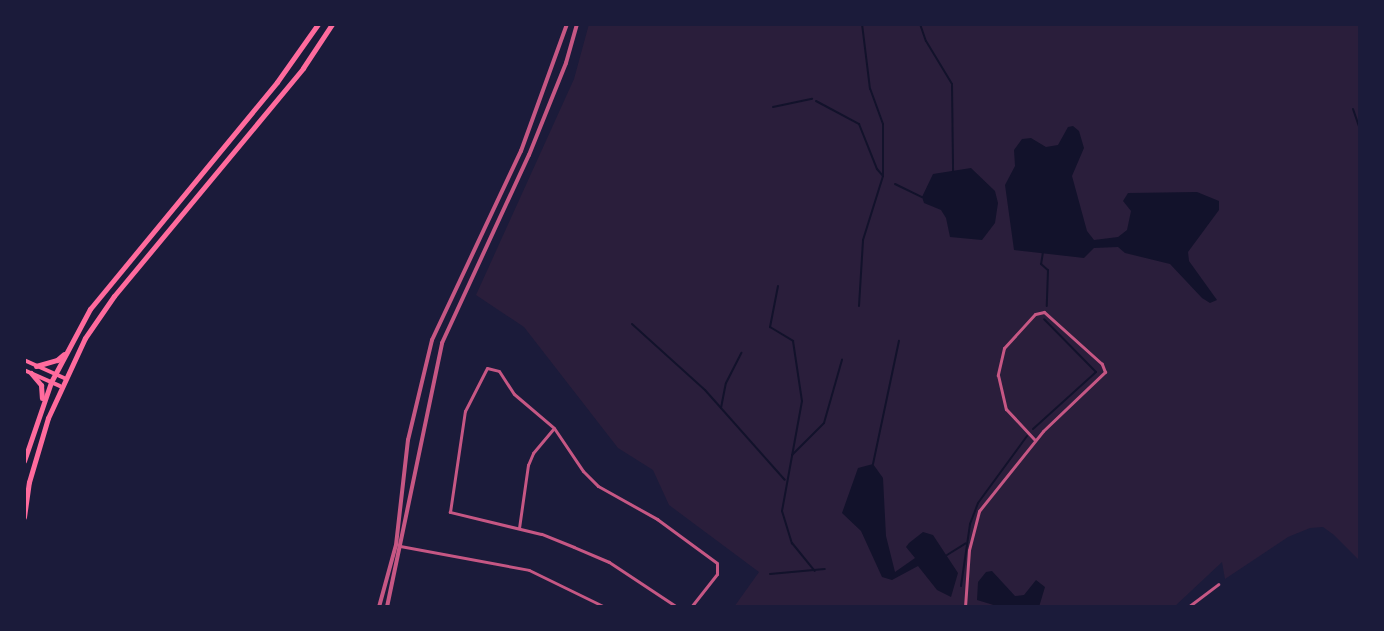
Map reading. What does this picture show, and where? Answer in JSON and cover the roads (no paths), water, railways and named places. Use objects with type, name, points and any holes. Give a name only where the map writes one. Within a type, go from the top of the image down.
[{"type":"main road","points":[[24,461],[51,382],[90,309],[113,277],[277,82],[318,24]]},
{"type":"main road","points":[[24,517],[37,452],[60,386],[85,338],[114,296],[295,78],[332,24]]},
{"type":"main road","points":[[36,366],[57,360],[66,352]]},
{"type":"main road","points":[[24,360],[64,378]]},
{"type":"main road","points":[[24,370],[60,386]]},
{"type":"main road","points":[[31,373],[41,385],[41,407]]},
{"type":"street","points":[[379,607],[399,546],[408,440],[432,340],[526,140],[567,24]]},
{"type":"street","points":[[387,607],[419,441],[442,343],[529,155],[566,63],[577,24]]},
{"type":"street","points":[[965,607],[969,550],[979,511],[1035,440],[1105,372],[1102,364],[1044,312],[1035,314],[1004,348],[998,375],[1006,409],[1035,440]]},
{"type":"street","points":[[677,607],[609,562],[519,528],[454,515],[449,510],[465,411],[484,372],[494,368],[514,394],[554,428],[583,471],[598,486],[657,519],[717,563],[717,574],[691,607]]},
{"type":"street","points":[[519,528],[528,465],[533,453],[554,428]]},
{"type":"street","points":[[399,546],[529,570],[605,607]]},
{"type":"street","points":[[1188,607],[1218,584]]},
{"type":"waterway","points":[[859,306],[863,240],[883,176],[883,124],[870,89],[862,24]]},
{"type":"waterway","points":[[920,24],[926,41],[952,84],[953,171]]},
{"type":"waterway","points":[[773,107],[812,99]]},
{"type":"waterway","points":[[816,101],[859,124],[877,169],[883,176]]},
{"type":"waterway","points":[[1353,109],[1360,129],[1360,160]]},
{"type":"waterway","points":[[895,184],[922,197]]},
{"type":"waterway","points":[[1043,252],[1041,264],[1048,270],[1047,306]]},
{"type":"waterway","points":[[778,286],[770,327],[793,341],[802,401],[782,511],[792,543],[815,571]]},
{"type":"waterway","points":[[1033,429],[1096,372],[1044,319]]},
{"type":"waterway","points":[[632,324],[705,390],[785,480]]},
{"type":"waterway","points":[[873,464],[899,341]]},
{"type":"waterway","points":[[721,408],[726,383],[741,353]]},
{"type":"waterway","points":[[792,455],[824,423],[842,360]]},
{"type":"waterway","points":[[961,586],[970,524],[978,503],[1027,436]]},
{"type":"waterway","points":[[947,555],[966,543]]},
{"type":"waterway","points":[[770,574],[825,569]]}]
